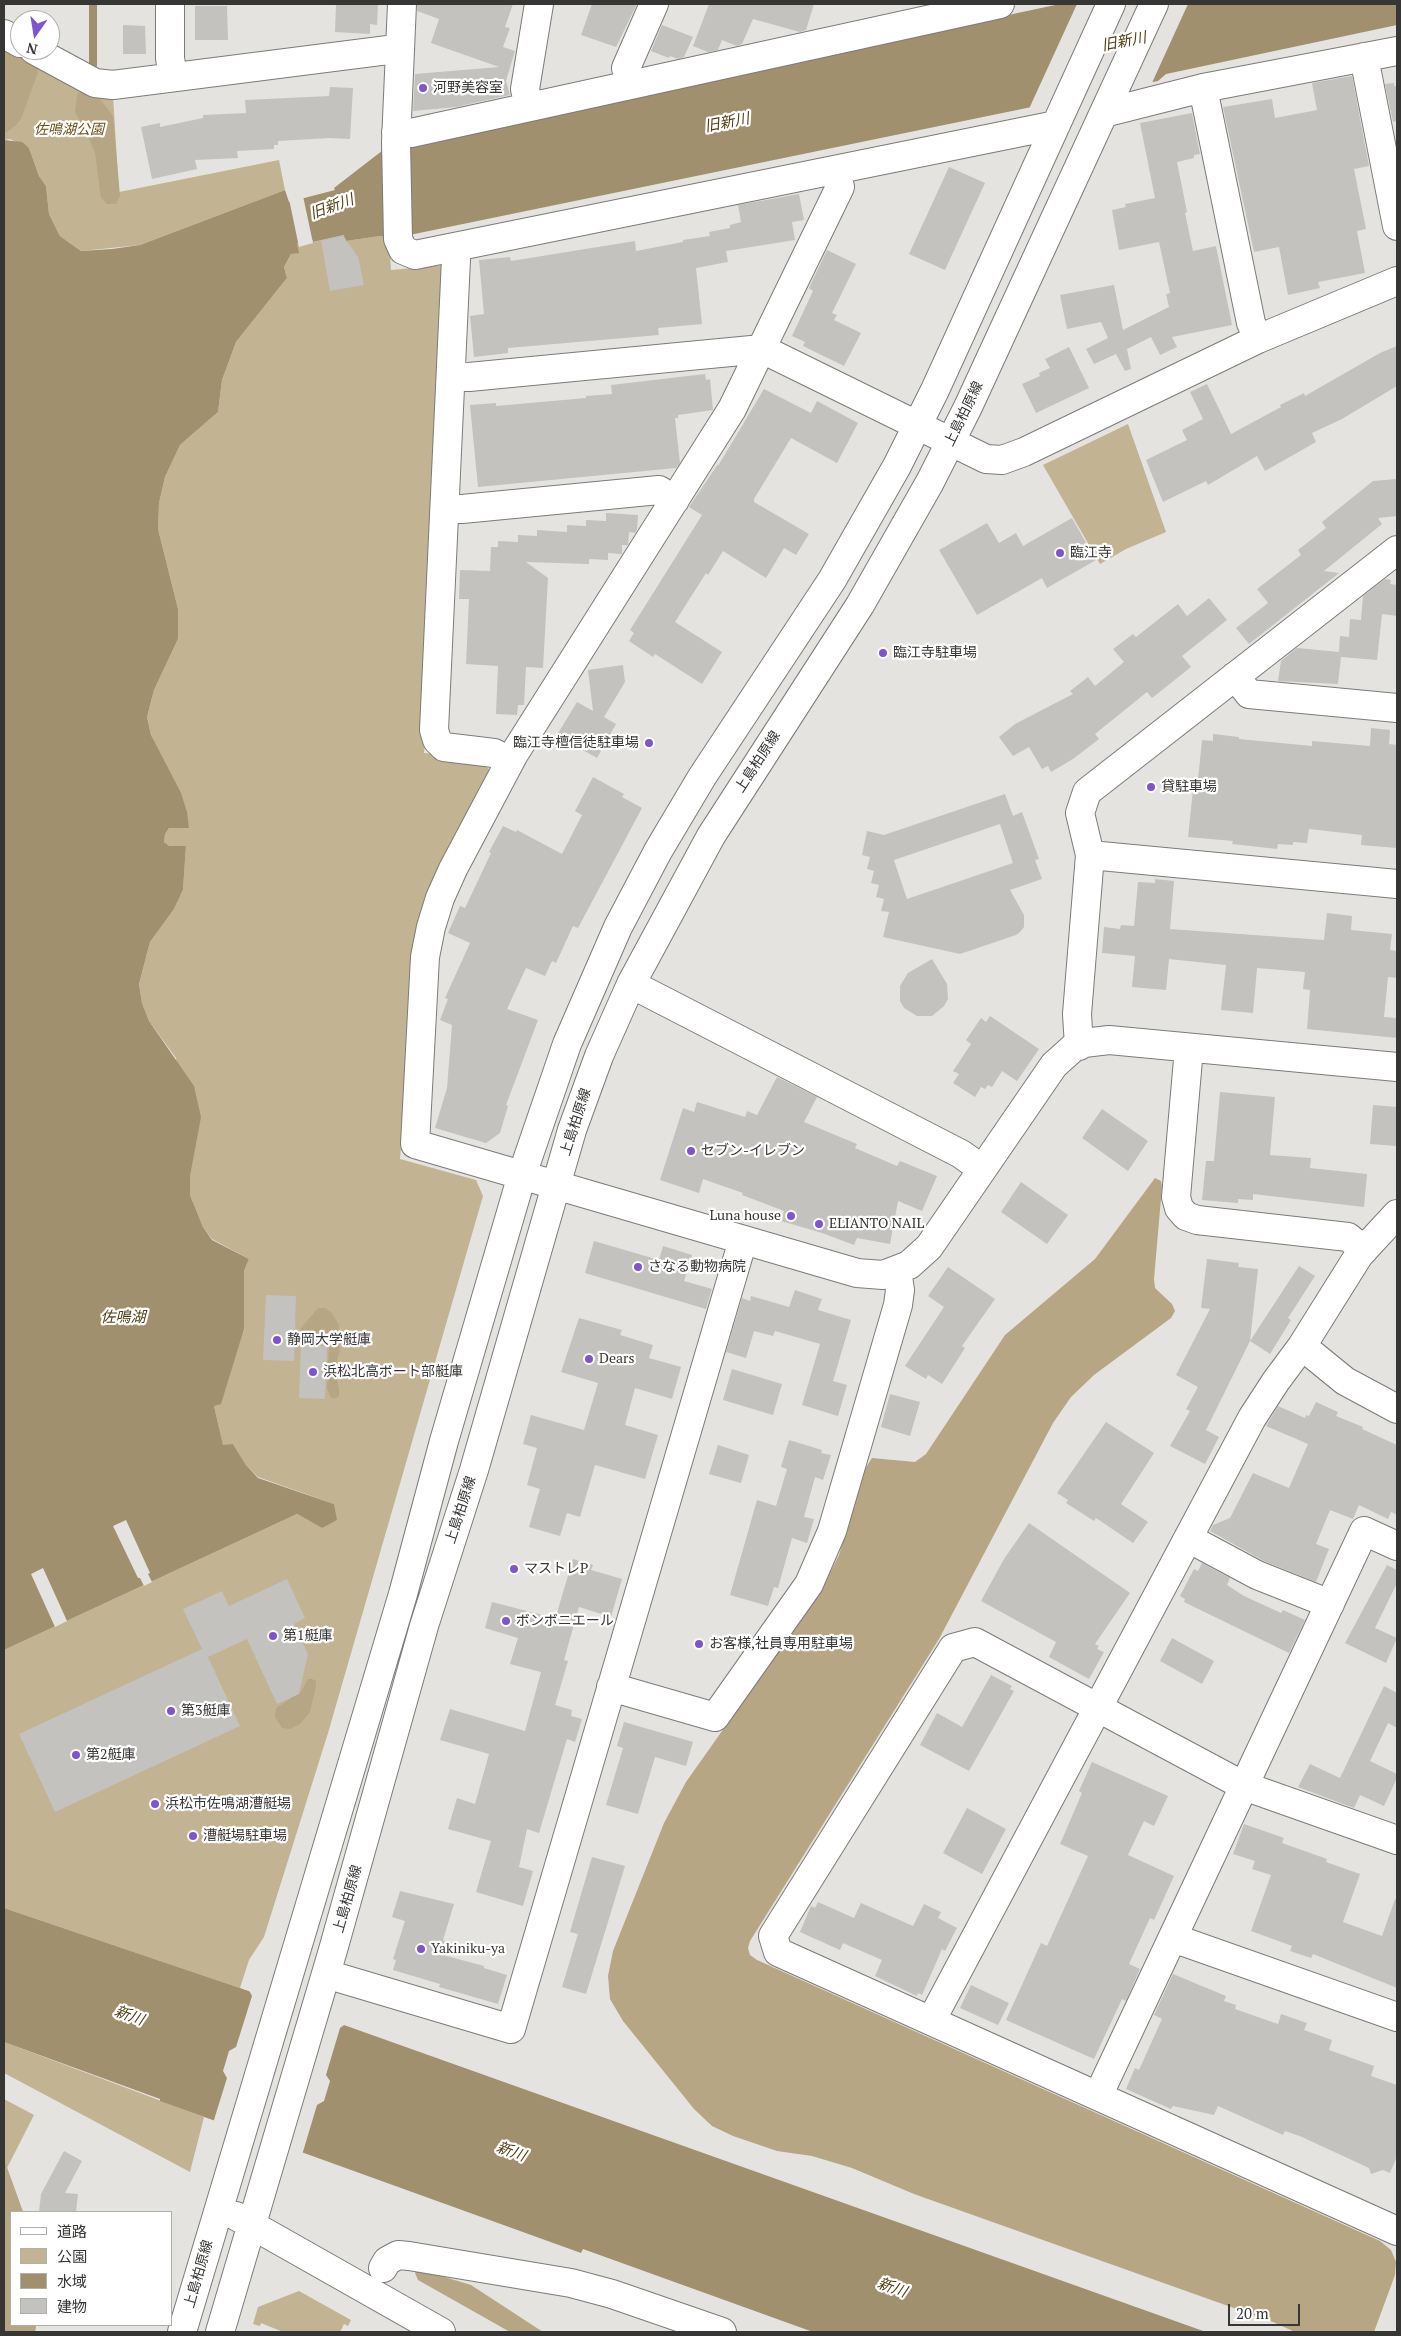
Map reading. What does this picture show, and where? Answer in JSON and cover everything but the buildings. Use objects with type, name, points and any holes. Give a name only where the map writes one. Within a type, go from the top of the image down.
[{"type":"street","points":[[170,4],[170,58],[173,77]]},
{"type":"street","points":[[402,4],[396,137],[398,239],[403,250],[415,255],[836,170],[1059,117]]},
{"type":"street","points":[[529,107],[525,89],[539,4]]},
{"type":"street","points":[[630,85],[626,68],[654,4]]},
{"type":"street","name":"上島柏原線","points":[[182,2332],[218,2206],[403,1594],[444,1441],[522,1175],[570,1036],[600,965],[637,888],[702,777],[832,580],[917,425],[1111,4]]},
{"type":"street","name":"上島柏原線","points":[[220,2332],[323,1983],[424,1626],[474,1470],[556,1185],[585,1093],[631,984],[711,836],[860,605],[915,510],[951,442],[1154,4]]},
{"type":"street","points":[[396,137],[989,5]]},
{"type":"street","points":[[53,60],[95,82],[104,84],[400,50]]},
{"type":"street","points":[[1107,106],[1397,51]]},
{"type":"street","points":[[1364,57],[1397,226]]},
{"type":"street","points":[[1203,88],[1250,323],[1258,339]]},
{"type":"street","points":[[836,170],[840,187],[732,409],[510,761],[452,870],[440,898],[431,927],[425,957],[415,1144],[857,1273],[883,1275],[909,1265],[929,1246],[1054,1065],[1063,1056],[1079,1046],[1096,1040],[1109,1040],[1397,1067]]},
{"type":"street","points":[[454,248],[456,259],[434,730],[437,740],[444,747],[454,750],[494,753],[510,761]]},
{"type":"street","points":[[450,376],[469,377],[762,349],[986,459],[1002,460],[1033,448],[1258,339],[1397,280]]},
{"type":"street","points":[[444,508],[462,509],[659,490],[675,500]]},
{"type":"street","points":[[1079,1046],[1076,1014],[1090,855],[1080,813],[1087,792],[1397,550]]},
{"type":"street","points":[[1235,676],[1249,694],[1397,708]]},
{"type":"street","points":[[1090,855],[1397,884]]},
{"type":"street","points":[[631,984],[961,1154],[982,1169]]},
{"type":"street","points":[[1189,1048],[1176,1197],[1179,1208],[1186,1216],[1197,1220],[1348,1237],[1364,1250]]},
{"type":"street","points":[[931,2021],[1252,1418],[1276,1380],[1302,1346],[1364,1250],[1397,1214]]},
{"type":"street","points":[[323,1983],[511,2029],[743,1240]]},
{"type":"street","points":[[612,1687],[714,1717],[809,1584],[832,1531],[898,1305],[900,1290],[897,1271]]},
{"type":"street","points":[[1302,1346],[1345,1381],[1397,1409]]},
{"type":"street","points":[[1098,2096],[1364,1531],[1397,1546]]},
{"type":"street","points":[[1188,1538],[1257,1575],[1330,1604]]},
{"type":"street","points":[[1395,1834],[1244,1786],[975,1642],[954,1648],[773,1936],[778,1952],[1397,2231]]},
{"type":"street","points":[[1173,1938],[1397,2017]]},
{"type":"street","points":[[218,2206],[436,2331]]},
{"type":"street","points":[[383,2268],[387,2261],[398,2255],[571,2283],[612,2294],[722,2332]]},
{"type":"green space","name":"佐鳴湖公園","points":[[4,44],[10,47],[10,60],[38,60],[113,96],[119,192],[279,160],[285,190],[140,245],[81,251],[60,236],[49,214],[46,186],[39,176],[29,148],[10,139],[4,140]]},
{"type":"green space","points":[[345,235],[346,241],[380,236],[389,240],[391,270],[445,265],[444,349],[424,753],[479,756],[490,771],[413,967],[400,1159],[476,1180],[483,1196],[328,1733],[264,1937],[249,1960],[240,1988],[4,1908],[4,1650],[297,1514],[322,1528],[334,1504],[258,1477],[246,1465],[233,1444],[223,1446],[214,1406],[244,1329],[244,1271],[249,1259],[212,1239],[203,1227],[190,1195],[190,1176],[176,1058],[149,1021],[142,1003],[139,984],[150,942],[174,909],[183,890],[186,846],[169,847],[164,842],[165,834],[169,828],[189,827],[151,735],[147,717],[154,690],[178,639],[178,609],[158,529],[159,503],[165,477],[180,445],[218,412],[222,380],[236,342],[287,278],[284,267],[297,243],[313,240],[314,242]]},
{"type":"green space","points":[[1128,424],[1166,532],[1126,549],[1100,564],[1043,465]]},
{"type":"green space","points":[[4,2042],[204,2117],[190,2172],[4,2073]]},
{"type":"green space","points":[[4,2099],[34,2115],[7,2168],[23,2211],[10,2211],[10,2326],[36,2326],[35,2332],[4,2332]]},
{"type":"green space","points":[[299,2291],[351,2320],[348,2326],[344,2324],[340,2332],[283,2332],[261,2323],[260,2326],[253,2324],[258,2307]]},
{"type":"shaded area","points":[[4,44],[10,48],[10,60],[30,60],[36,64],[38,72],[21,119],[4,134]]},
{"type":"shaded area","points":[[82,89],[97,95],[113,116],[120,196],[116,204],[107,204],[101,198],[95,153],[75,112],[77,95]]},
{"type":"shaded area","points":[[1155,1178],[1161,1181],[1162,1187],[1154,1279],[1155,1288],[1172,1304],[1175,1311],[1171,1318],[1094,1375],[1071,1397],[1053,1423],[939,1639],[750,1941],[748,1948],[750,1955],[757,1960],[1380,2241],[1391,2250],[1396,2262],[1395,2275],[1374,2332],[1295,2332],[1273,2322],[914,2194],[852,2168],[812,2156],[777,2151],[733,2136],[712,2126],[694,2109],[623,2021],[610,1999],[608,1976],[613,1951],[664,1823],[686,1782],[821,1591],[839,1555],[865,1469],[872,1458],[915,1462],[926,1454],[1005,1335],[1095,1259]]},
{"type":"shaded area","points":[[318,1308],[325,1308],[332,1313],[339,1325],[340,1350],[334,1371],[339,1388],[339,1396],[336,1398],[331,1398],[327,1389],[329,1345],[326,1342],[305,1340],[302,1336],[301,1328]]},
{"type":"shaded area","points":[[308,1679],[316,1681],[310,1712],[300,1724],[290,1729],[282,1728],[275,1717],[276,1708],[301,1692]]},
{"type":"shaded area","points":[[4,2159],[23,2211],[10,2211],[10,2326],[36,2326],[35,2332],[4,2332]]},
{"type":"shaded area","points":[[418,2269],[471,2285],[543,2332],[510,2332],[418,2280],[415,2273]]},
{"type":"water","name":"佐鳴湖","points":[[1060,4],[1397,4],[1397,25],[1166,74],[1158,81],[390,239],[380,236],[346,241],[344,235],[313,242],[313,240],[297,243],[299,253],[291,254],[284,267],[287,278],[236,342],[222,380],[218,412],[180,445],[165,477],[159,503],[158,529],[178,609],[178,639],[154,690],[147,717],[151,735],[181,793],[187,812],[189,828],[169,828],[165,834],[164,842],[169,846],[186,846],[183,890],[174,909],[150,942],[139,984],[142,1003],[149,1021],[194,1086],[201,1117],[190,1176],[190,1195],[203,1227],[212,1240],[249,1259],[244,1271],[244,1329],[221,1404],[214,1406],[223,1445],[233,1444],[246,1465],[258,1478],[334,1504],[337,1520],[322,1528],[297,1514],[4,1650],[4,140],[22,142],[29,148],[39,176],[46,186],[49,214],[60,236],[81,251],[112,249],[140,245],[285,190],[289,202],[335,190],[334,188],[387,147]]},
{"type":"water","name":"新川","points":[[4,1908],[240,1988],[1206,2332],[813,2332],[583,2249],[581,2253],[160,2101],[160,2099],[4,2042]]},
{"type":"pier","points":[[1077,4],[1188,4],[1151,85],[1028,111]]},
{"type":"pier","points":[[303,196],[313,243],[299,247],[289,199]]},
{"type":"pier","points":[[126,1520],[150,1573],[148,1574],[152,1582],[144,1586],[140,1578],[138,1578],[113,1526]]},
{"type":"pier","points":[[43,1568],[67,1621],[55,1627],[31,1574]]},
{"type":"pier","points":[[248,1988],[347,2023],[340,2028],[326,2075],[330,2081],[324,2101],[317,2105],[302,2155],[213,2123],[227,2078],[223,2071],[229,2051],[236,2047],[252,1996]]},
{"type":"waterway","points":[[93,4],[93,65]]},
{"type":"place","name":"河野美容室","points":[[423,88]]},
{"type":"place","name":"臨江寺","points":[[1060,553]]},
{"type":"place","name":"臨江寺駐車場","points":[[883,653]]},
{"type":"place","name":"臨江寺檀信徒駐車場","points":[[649,743]]},
{"type":"place","name":"貸駐車場","points":[[1151,787]]},
{"type":"place","name":"セブン-イレブン","points":[[691,1151]]},
{"type":"place","name":"Luna house","points":[[791,1216]]},
{"type":"place","name":"ELIANTO NAIL","points":[[819,1224]]},
{"type":"place","name":"さなる動物病院","points":[[638,1267]]},
{"type":"place","name":"静岡大学艇庫","points":[[277,1340]]},
{"type":"place","name":"Dears","points":[[589,1359]]},
{"type":"place","name":"浜松北高ボート部艇庫","points":[[313,1372]]},
{"type":"place","name":"マストレP","points":[[514,1569]]},
{"type":"place","name":"ボンボニエール","points":[[506,1621]]},
{"type":"place","name":"第1艇庫","points":[[273,1636]]},
{"type":"place","name":"お客様,社員専用駐車場","points":[[699,1644]]},
{"type":"place","name":"第3艇庫","points":[[171,1711]]},
{"type":"place","name":"第2艇庫","points":[[76,1755]]},
{"type":"place","name":"浜松市佐鳴湖漕艇場","points":[[155,1804]]},
{"type":"place","name":"漕艇場駐車場","points":[[193,1836]]},
{"type":"place","name":"Yakiniku-ya","points":[[421,1949]]},
{"type":"water label","name":"旧新川","points":[[1124,42]]},
{"type":"water label","name":"旧新川","points":[[727,123]]},
{"type":"water label","name":"旧新川","points":[[332,207]]}]
